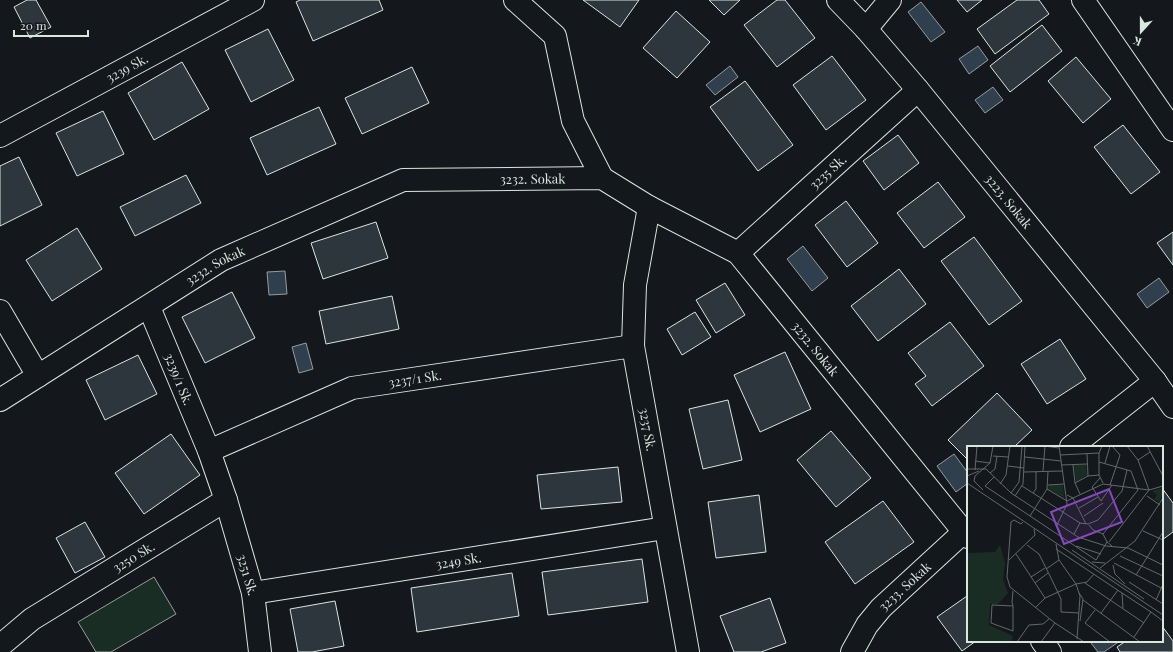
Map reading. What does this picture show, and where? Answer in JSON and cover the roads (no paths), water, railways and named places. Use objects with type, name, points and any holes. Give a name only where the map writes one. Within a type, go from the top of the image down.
[{"type":"street","name":"3239 Sk.","points":[[0,136],[253,0]]},
{"type":"street","points":[[515,0],[554,36],[573,121],[602,178]]},
{"type":"street","name":"3223. Sokak","points":[[838,0],[918,90],[1155,381],[1173,407]]},
{"type":"street","points":[[866,30],[890,0]]},
{"type":"street","points":[[1083,0],[1173,130]]},
{"type":"street","name":"3235 Sk.","points":[[738,253],[918,90]]},
{"type":"street","name":"3232. Sokak","points":[[0,400],[221,260],[403,180],[602,178],[649,207],[738,253],[967,532]]},
{"type":"street","name":"3237 Sk.","points":[[649,207],[634,285],[633,346],[688,652]]},
{"type":"street","name":"3239/1 Sk.","points":[[149,307],[209,451]]},
{"type":"street","points":[[0,311],[38,376]]},
{"type":"street","name":"3237/1 Sk.","points":[[209,451],[352,388],[633,346]]},
{"type":"street","points":[[1072,446],[1155,381]]},
{"type":"street","points":[[209,451],[226,500]]},
{"type":"street","name":"3251 Sk.","points":[[226,500],[253,593],[260,652]]},
{"type":"street","name":"3250 Sk.","points":[[0,646],[32,620],[226,500]]},
{"type":"street","name":"3249 Sk.","points":[[253,593],[665,528]]},
{"type":"street","name":"3233. Sokak","points":[[852,652],[867,625],[882,608],[967,532]]},
{"type":"street","points":[[1043,642],[1050,652]]},
{"type":"water","points":[[921,2],[945,32],[931,42],[908,12]]},
{"type":"water","points":[[978,46],[988,60],[969,74],[959,59]]},
{"type":"water","points":[[730,66],[738,77],[715,95],[706,85]]},
{"type":"water","points":[[993,87],[1003,100],[985,113],[975,100]]},
{"type":"water","points":[[803,246],[828,278],[812,291],[787,259]]},
{"type":"water","points":[[285,271],[287,294],[269,295],[267,272]]},
{"type":"water","points":[[1159,278],[1169,292],[1147,308],[1137,294]]},
{"type":"water","points":[[306,343],[313,369],[299,373],[292,347]]},
{"type":"water","points":[[954,454],[967,472],[967,484],[956,492],[937,466]]},
{"type":"water","points":[[1119,642],[1104,652],[1098,652],[1091,643]]}]
